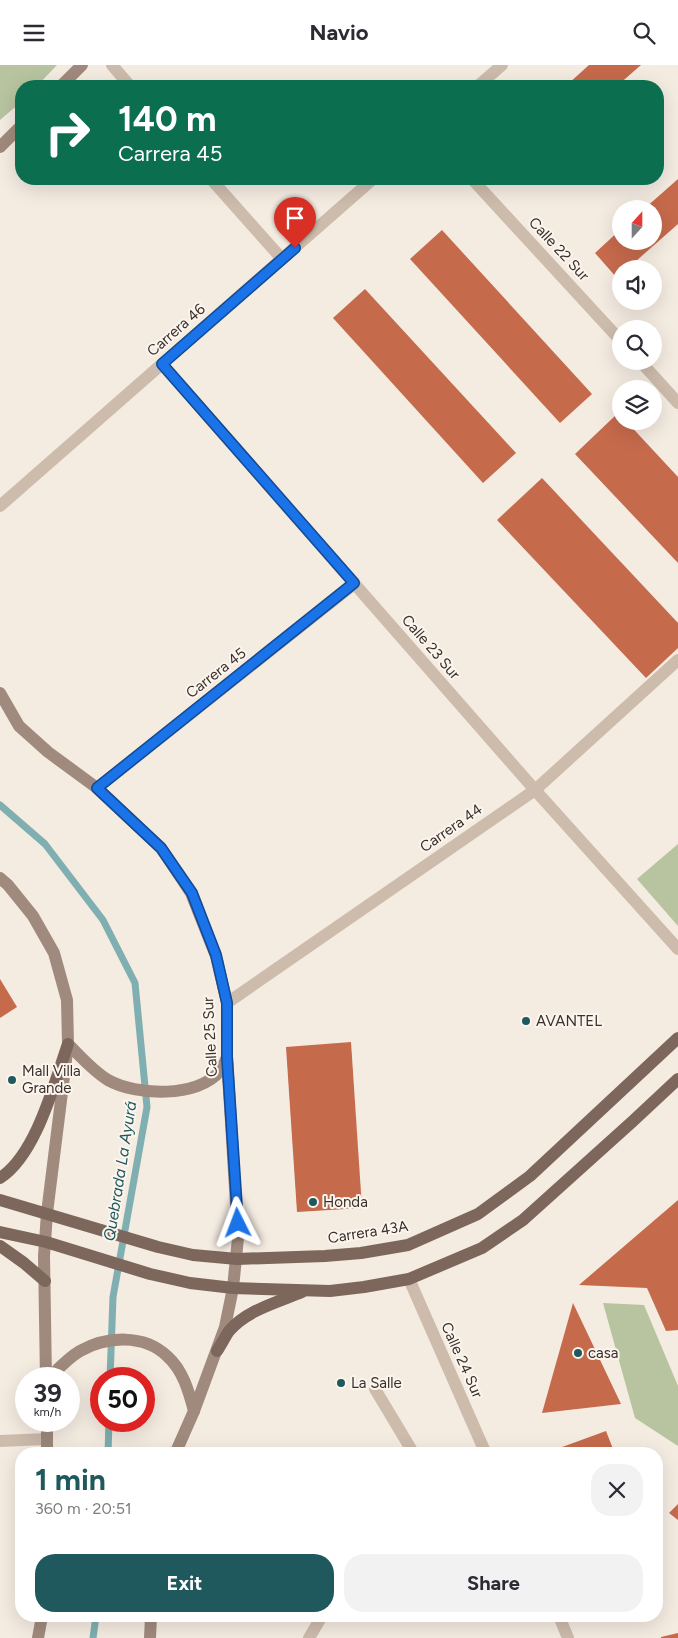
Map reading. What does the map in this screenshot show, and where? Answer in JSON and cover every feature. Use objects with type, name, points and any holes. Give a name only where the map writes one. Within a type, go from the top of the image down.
[{"type":"main road","points":[[67,80],[82,65]]},
{"type":"main road","points":[[0,135],[15,130]]},
{"type":"main road","points":[[0,147],[15,133]]},
{"type":"main road","name":"Calle 25 Sur","points":[[0,693],[19,726],[48,752],[97,788],[161,848],[192,893],[216,955],[227,1003],[227,1057],[238,1239],[237,1259],[225,1327],[194,1411],[178,1447]]},
{"type":"main road","points":[[0,878],[33,916],[54,953],[67,1000],[68,1044],[47,1213],[45,1281],[47,1367]]},
{"type":"main road","name":"Carrera 43A","points":[[0,1200],[158,1247],[193,1255],[237,1259],[352,1254],[408,1245],[478,1214],[530,1176],[678,1038]]},
{"type":"main road","points":[[68,1044],[109,1080],[144,1092],[166,1092],[186,1089],[205,1082],[219,1071],[227,1057]]},
{"type":"main road","points":[[0,1178],[22,1157],[36,1133],[68,1044]]},
{"type":"main road","points":[[0,1232],[46,1242],[150,1274],[190,1283],[233,1288],[339,1290],[409,1279],[482,1248],[523,1219],[678,1079]]},
{"type":"main road","points":[[0,1246],[45,1281]]},
{"type":"main road","points":[[217,1351],[230,1331],[242,1319],[254,1311],[307,1290]]},
{"type":"main road","points":[[61,1367],[80,1351],[101,1342],[124,1339],[147,1344],[167,1356],[180,1372],[189,1391],[194,1411]]},
{"type":"main road","points":[[47,1432],[47,1447]]},
{"type":"main road","points":[[38,1638],[41,1622]]},
{"type":"main road","points":[[150,1638],[151,1622]]},
{"type":"street","points":[[112,65],[125,80]]},
{"type":"street","points":[[485,80],[502,65]]},
{"type":"street","points":[[216,185],[282,259]]},
{"type":"street","name":"Carrera 46","points":[[0,506],[366,185]]},
{"type":"street","name":"Calle 22 Sur","points":[[478,185],[612,331]]},
{"type":"street","name":"Calle 23 Sur","points":[[162,364],[678,949]]},
{"type":"street","points":[[648,370],[678,403]]},
{"type":"street","name":"Carrera 45","points":[[97,788],[354,583]]},
{"type":"street","name":"Carrera 44","points":[[227,1003],[535,789],[678,660]]},
{"type":"street","name":"Calle 24 Sur","points":[[409,1279],[483,1447]]},
{"type":"street","points":[[375,1389],[410,1447]]},
{"type":"street","points":[[0,1441],[47,1439]]},
{"type":"street","points":[[310,1638],[319,1622]]},
{"type":"street","points":[[561,1622],[568,1638]]},
{"type":"green space","points":[[0,65],[57,65],[43,80],[15,80],[15,107],[0,120]]},
{"type":"green space","points":[[678,844],[678,926],[637,879]]},
{"type":"green space","points":[[603,1303],[644,1305],[678,1386],[678,1446],[635,1418]]},
{"type":"building","points":[[589,65],[641,65],[624,80],[572,80]]},
{"type":"building","points":[[678,179],[678,224],[662,238],[662,200],[654,200]]},
{"type":"building","points":[[442,230],[592,394],[560,423],[410,259]]},
{"type":"building","points":[[612,237],[612,250],[649,250],[637,260],[612,260],[612,272],[595,253]]},
{"type":"building","points":[[365,289],[516,453],[483,483],[333,318]]},
{"type":"building","points":[[612,419],[612,430],[634,430],[678,477],[678,563],[575,454]]},
{"type":"building","points":[[542,478],[678,623],[678,648],[646,678],[497,520]]},
{"type":"building","points":[[0,979],[17,1007],[0,1018]]},
{"type":"building","points":[[351,1042],[362,1208],[297,1212],[286,1047]]},
{"type":"building","points":[[678,1200],[678,1330],[666,1331],[647,1288],[579,1285]]},
{"type":"building","name":"casa","points":[[573,1303],[621,1404],[542,1413]]},
{"type":"building","points":[[606,1431],[612,1447],[562,1447]]},
{"type":"building","points":[[678,1504],[678,1520],[669,1513]]},
{"type":"building","points":[[678,1633],[678,1638],[661,1638],[661,1637]]},
{"type":"waterway","name":"Quebrada La Ayurá","points":[[0,805],[45,844],[103,920],[135,983],[147,1107],[113,1297],[110,1367]]},
{"type":"waterway","name":"Quebrada La Ayurá","points":[[108,1447],[109,1432]]},
{"type":"waterway","name":"Quebrada La Ayurá","points":[[93,1638],[95,1622]]},
{"type":"place","name":"AVANTEL","points":[[526,1021]]},
{"type":"place","name":"Mall Villa Grande","points":[[12,1080]]},
{"type":"place","name":"Honda","points":[[313,1202]]},
{"type":"place","name":"casa","points":[[578,1353]]},
{"type":"place","name":"La Salle","points":[[341,1383]]},
{"type":"route","points":[[238,1223],[227,1057],[227,1003],[216,955],[192,893],[161,848],[97,788],[354,583],[162,364],[295,248]]}]
